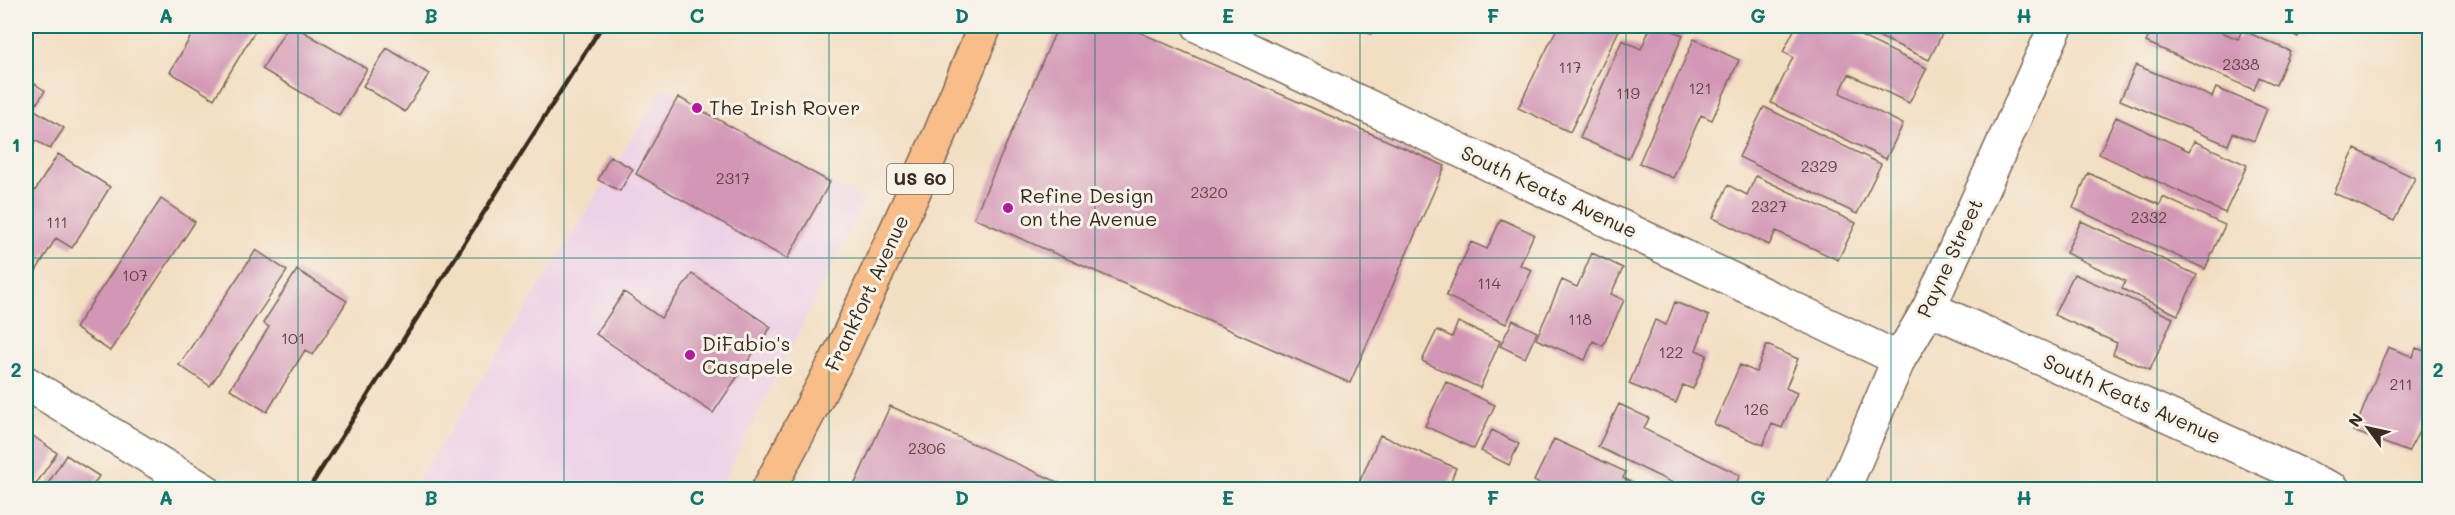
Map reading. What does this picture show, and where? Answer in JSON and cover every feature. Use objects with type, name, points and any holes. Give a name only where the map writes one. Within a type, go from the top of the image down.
[{"type":"main road","name":"Frankfort Avenue","points":[[768,489],[843,348],[940,134],[985,26]]},
{"type":"street","name":"South Keats Avenue","points":[[1199,26],[1899,359]]},
{"type":"street","name":"Payne Street","points":[[1843,489],[1899,359],[1929,308],[2056,26]]},
{"type":"street","name":"South Keats Avenue","points":[[1929,308],[2334,489]]},
{"type":"street","points":[[26,383],[204,489]]},
{"type":"shaded area","points":[[664,87],[865,201],[719,489],[413,490]]},
{"type":"building","points":[[197,26],[258,26],[214,99],[170,72]]},
{"type":"building","points":[[288,26],[294,26],[367,69],[339,115],[262,69]]},
{"type":"building","points":[[1058,26],[1125,26],[1445,166],[1350,383],[974,218]]},
{"type":"building","points":[[1353,26],[1375,26],[1371,34]]},
{"type":"building","points":[[1558,26],[1621,26],[1570,132],[1518,108]]},
{"type":"building","points":[[1651,26],[1661,26],[1683,35],[1628,159],[1580,138],[1622,40],[1641,49]]},
{"type":"building","points":[[1796,26],[1840,26],[1927,68],[1909,103],[1849,74],[1840,93],[1903,124],[1886,159],[1771,103],[1793,57],[1783,52]]},
{"type":"building","points":[[1857,26],[1946,26],[1929,60]]},
{"type":"building","points":[[2153,26],[2207,26],[2238,39],[2242,30],[2290,51],[2276,85],[2259,77],[2254,90],[2146,42]]},
{"type":"building","points":[[2273,26],[2304,26],[2298,37]]},
{"type":"building","points":[[1694,39],[1739,60],[1712,120],[1701,115],[1673,178],[1639,163]]},
{"type":"building","points":[[387,48],[429,74],[405,112],[363,86]]},
{"type":"building","points":[[2136,65],[2212,97],[2216,88],[2267,109],[2254,141],[2233,133],[2228,145],[2120,100]]},
{"type":"building","points":[[31,81],[45,91],[33,109],[64,128],[50,149],[35,140],[26,155],[26,89]]},
{"type":"building","points":[[678,97],[830,182],[787,259],[636,174]]},
{"type":"building","points":[[1764,107],[1881,164],[1857,214],[1739,157]]},
{"type":"building","points":[[2116,117],[2189,151],[2194,141],[2247,165],[2225,213],[2099,154]]},
{"type":"building","points":[[2355,149],[2415,178],[2394,221],[2334,193]]},
{"type":"building","points":[[58,154],[110,187],[72,248],[56,238],[36,271],[26,265],[26,205]]},
{"type":"building","points":[[610,156],[633,169],[620,191],[598,180]]},
{"type":"building","points":[[2088,173],[2160,205],[2163,197],[2225,225],[2205,269],[2073,208]]},
{"type":"building","points":[[1756,176],[1856,223],[1838,260],[1776,231],[1769,245],[1713,218],[1728,185],[1747,195]]},
{"type":"building","points":[[161,199],[195,222],[110,351],[75,328]]},
{"type":"building","points":[[1501,219],[1534,234],[1520,265],[1532,270],[1506,324],[1446,296],[1471,242],[1487,249]]},
{"type":"building","points":[[2081,221],[2197,275],[2178,315],[2122,289],[2125,281],[2066,253]]},
{"type":"building","points":[[256,250],[287,271],[210,386],[179,365]]},
{"type":"building","points":[[1592,253],[1623,268],[1611,294],[1624,300],[1603,346],[1593,341],[1585,360],[1536,339],[1562,280],[1577,287]]},
{"type":"building","points":[[297,270],[347,301],[313,355],[305,350],[267,412],[230,389],[269,327],[263,323]]},
{"type":"building","name":"DiFabio's Casapele","points":[[692,274],[771,327],[713,413],[596,334],[624,292],[661,318]]},
{"type":"building","points":[[2074,274],[2173,318],[2150,370],[2113,354],[2117,343],[2054,315]]},
{"type":"building","points":[[1675,302],[1709,316],[1696,350],[1707,355],[1693,389],[1683,385],[1676,403],[1629,384],[1655,320],[1666,325]]},
{"type":"building","points":[[1513,320],[1537,332],[1525,358],[1500,346]]},
{"type":"building","points":[[1458,322],[1500,341],[1480,388],[1422,361],[1437,330],[1452,337]]},
{"type":"building","points":[[1767,345],[1798,359],[1786,388],[1797,393],[1782,428],[1772,424],[1763,445],[1714,424],[1740,365],[1756,372]]},
{"type":"building","points":[[2388,347],[2413,357],[2416,348],[2430,353],[2430,411],[2408,452],[2353,431],[2362,420],[2359,419]]},
{"type":"building","points":[[1446,382],[1495,405],[1474,449],[1425,426]]},
{"type":"building","points":[[1619,404],[1649,418],[1644,429],[1740,475],[1733,490],[1687,490],[1598,447]]},
{"type":"building","points":[[890,406],[1075,490],[852,490]]},
{"type":"building","points":[[1492,430],[1519,444],[1509,465],[1481,451]]},
{"type":"building","points":[[26,431],[57,453],[32,490],[26,490]]},
{"type":"building","points":[[1380,435],[1456,468],[1447,490],[1356,490]]},
{"type":"building","points":[[1554,439],[1626,472],[1623,478],[1649,490],[1553,490],[1534,481]]},
{"type":"building","points":[[66,455],[99,476],[90,490],[44,490]]},
{"type":"railway","points":[[308,490],[602,26]]},
{"type":"place","name":"The Irish Rover","points":[[697,108]]},
{"type":"place","name":"Refine Design on the Avenue","points":[[1008,208]]},
{"type":"place","name":"DiFabio's Casapele","points":[[690,355]]}]
